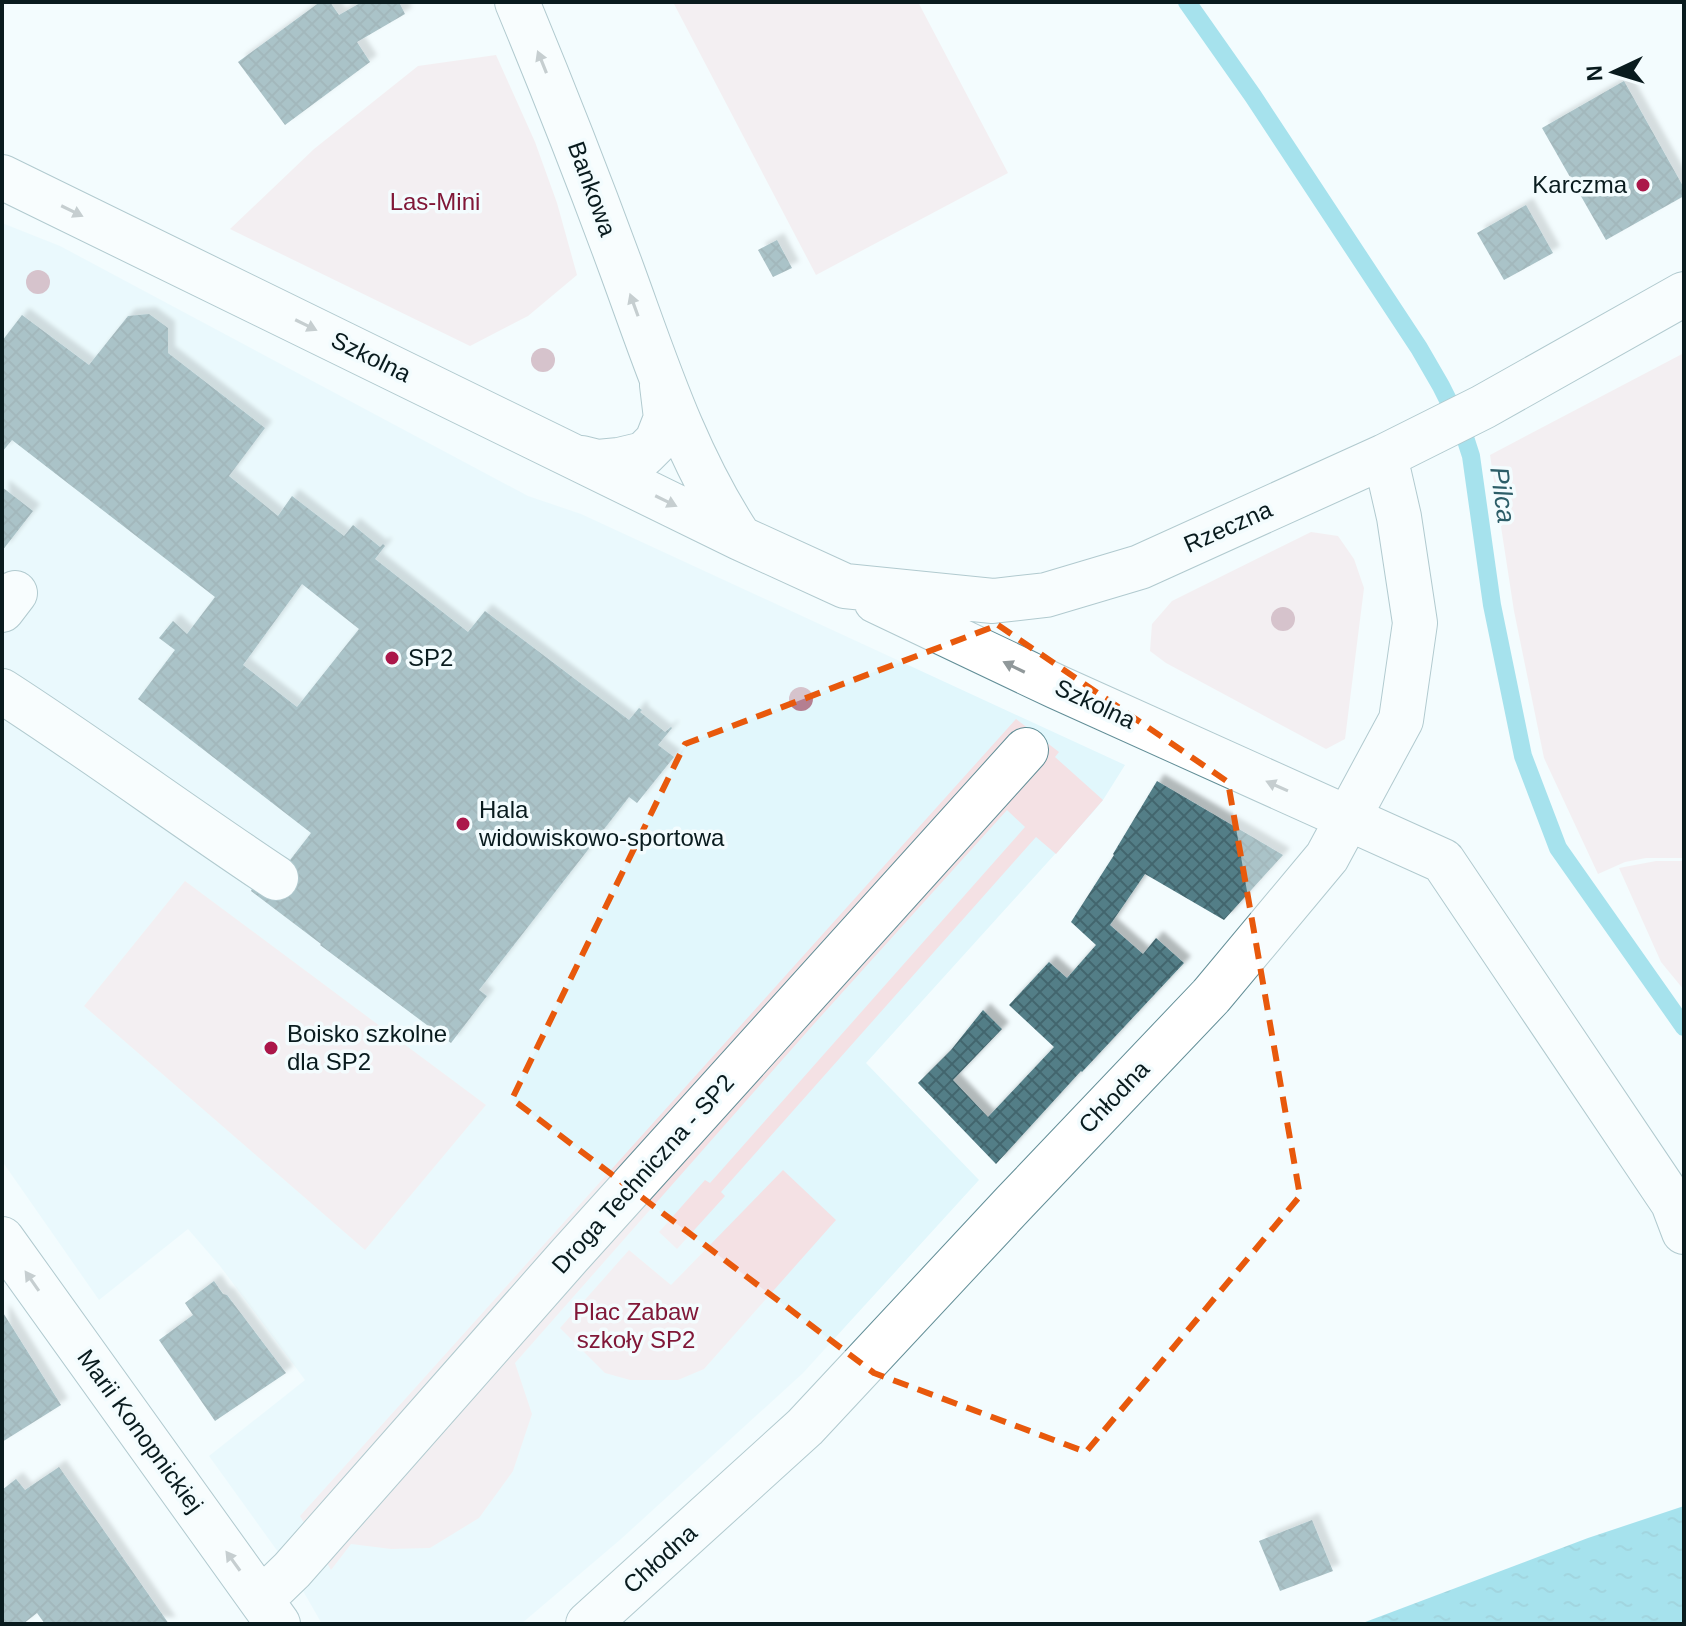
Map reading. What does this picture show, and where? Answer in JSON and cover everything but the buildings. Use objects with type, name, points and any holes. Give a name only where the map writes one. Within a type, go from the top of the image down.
[{"type":"street","name":"Bankowa","points":[[517,2],[572,134],[661,379],[707,484],[740,538]]},
{"type":"street","name":"Szkolna","points":[[2,177],[740,538]]},
{"type":"street","name":"Rzeczna","points":[[740,538],[845,586],[993,601],[1046,595],[1140,567],[1385,456],[1483,407],[1684,294]]},
{"type":"street","name":"Bankowa","points":[[570,455],[598,462],[644,454],[657,441],[666,418],[661,379]]},
{"type":"street","name":"Chłodna","points":[[588,1624],[805,1427],[1211,996],[1327,857],[1401,720],[1415,623],[1399,517],[1385,456]]},
{"type":"street","name":"Szkolna","points":[[845,586],[1057,687],[1443,861],[1673,1203],[1684,1232]]},
{"type":"street","points":[[2,691],[276,878]]},
{"type":"street","name":"Droga Techniczna - SP2","points":[[269,1612],[292,1570],[600,1221],[1026,750]]},
{"type":"street","name":"Marii Konopnickiej","points":[[2,1239],[269,1612]]},
{"type":"highlighted area","points":[[998,625],[1228,782],[1300,1196],[1086,1452],[874,1373],[512,1099],[685,744]]},
{"type":"shaded area","points":[[2,223],[60,246],[528,496],[581,514],[1125,765],[1093,812],[866,1063],[979,1180],[803,1373],[621,1539],[521,1624],[322,1624],[291,1570],[209,1456],[305,1380],[220,1266],[188,1229],[99,1300],[2,1161]]},
{"type":"green space","points":[[673,2],[918,2],[1008,173],[816,275]]},
{"type":"green space","name":"Las-Mini","points":[[496,55],[535,142],[557,203],[577,275],[528,316],[470,346],[230,229],[314,149],[418,66]]},
{"type":"green space","points":[[1684,353],[1684,858],[1646,858],[1625,862],[1598,874],[1544,758],[1514,611],[1490,455]]},
{"type":"green space","points":[[1311,532],[1338,536],[1354,559],[1364,588],[1345,739],[1326,749],[1166,663],[1150,651],[1152,624],[1172,601]]},
{"type":"green space","points":[[1016,719],[1059,752],[1055,757],[1103,800],[1056,854],[1036,837],[721,1192],[725,1196],[677,1249],[659,1232],[705,1180],[710,1183],[1025,827],[1007,810],[515,1363],[532,1414],[513,1471],[479,1518],[430,1548],[391,1549],[351,1544],[331,1570],[300,1516]]},
{"type":"green space","points":[[1656,861],[1684,861],[1684,990],[1661,962],[1619,868]]},
{"type":"green space","name":"Boisko szkolne dla SP2","points":[[185,881],[486,1105],[365,1250],[84,1006]]},
{"type":"green space","name":"Plac Zabaw szkoły SP2","points":[[783,1170],[836,1220],[704,1369],[678,1380],[630,1380],[605,1373],[560,1328],[629,1250],[671,1285]]},
{"type":"water","points":[[1684,1506],[1684,1624],[1360,1624],[1588,1538]]},
{"type":"waterway","name":"Pilca","points":[[1187,2],[1253,96],[1419,348],[1462,428],[1471,456],[1492,605],[1523,756],[1558,848],[1684,1027]]},
{"type":"place","name":"Karczma","points":[[1643,185]]},
{"type":"place","name":"SP2","points":[[392,658]]},
{"type":"place","name":"Hala widowiskowo-sportowa","points":[[463,824]]},
{"type":"place","name":"Boisko szkolne dla SP2","points":[[271,1048]]}]
